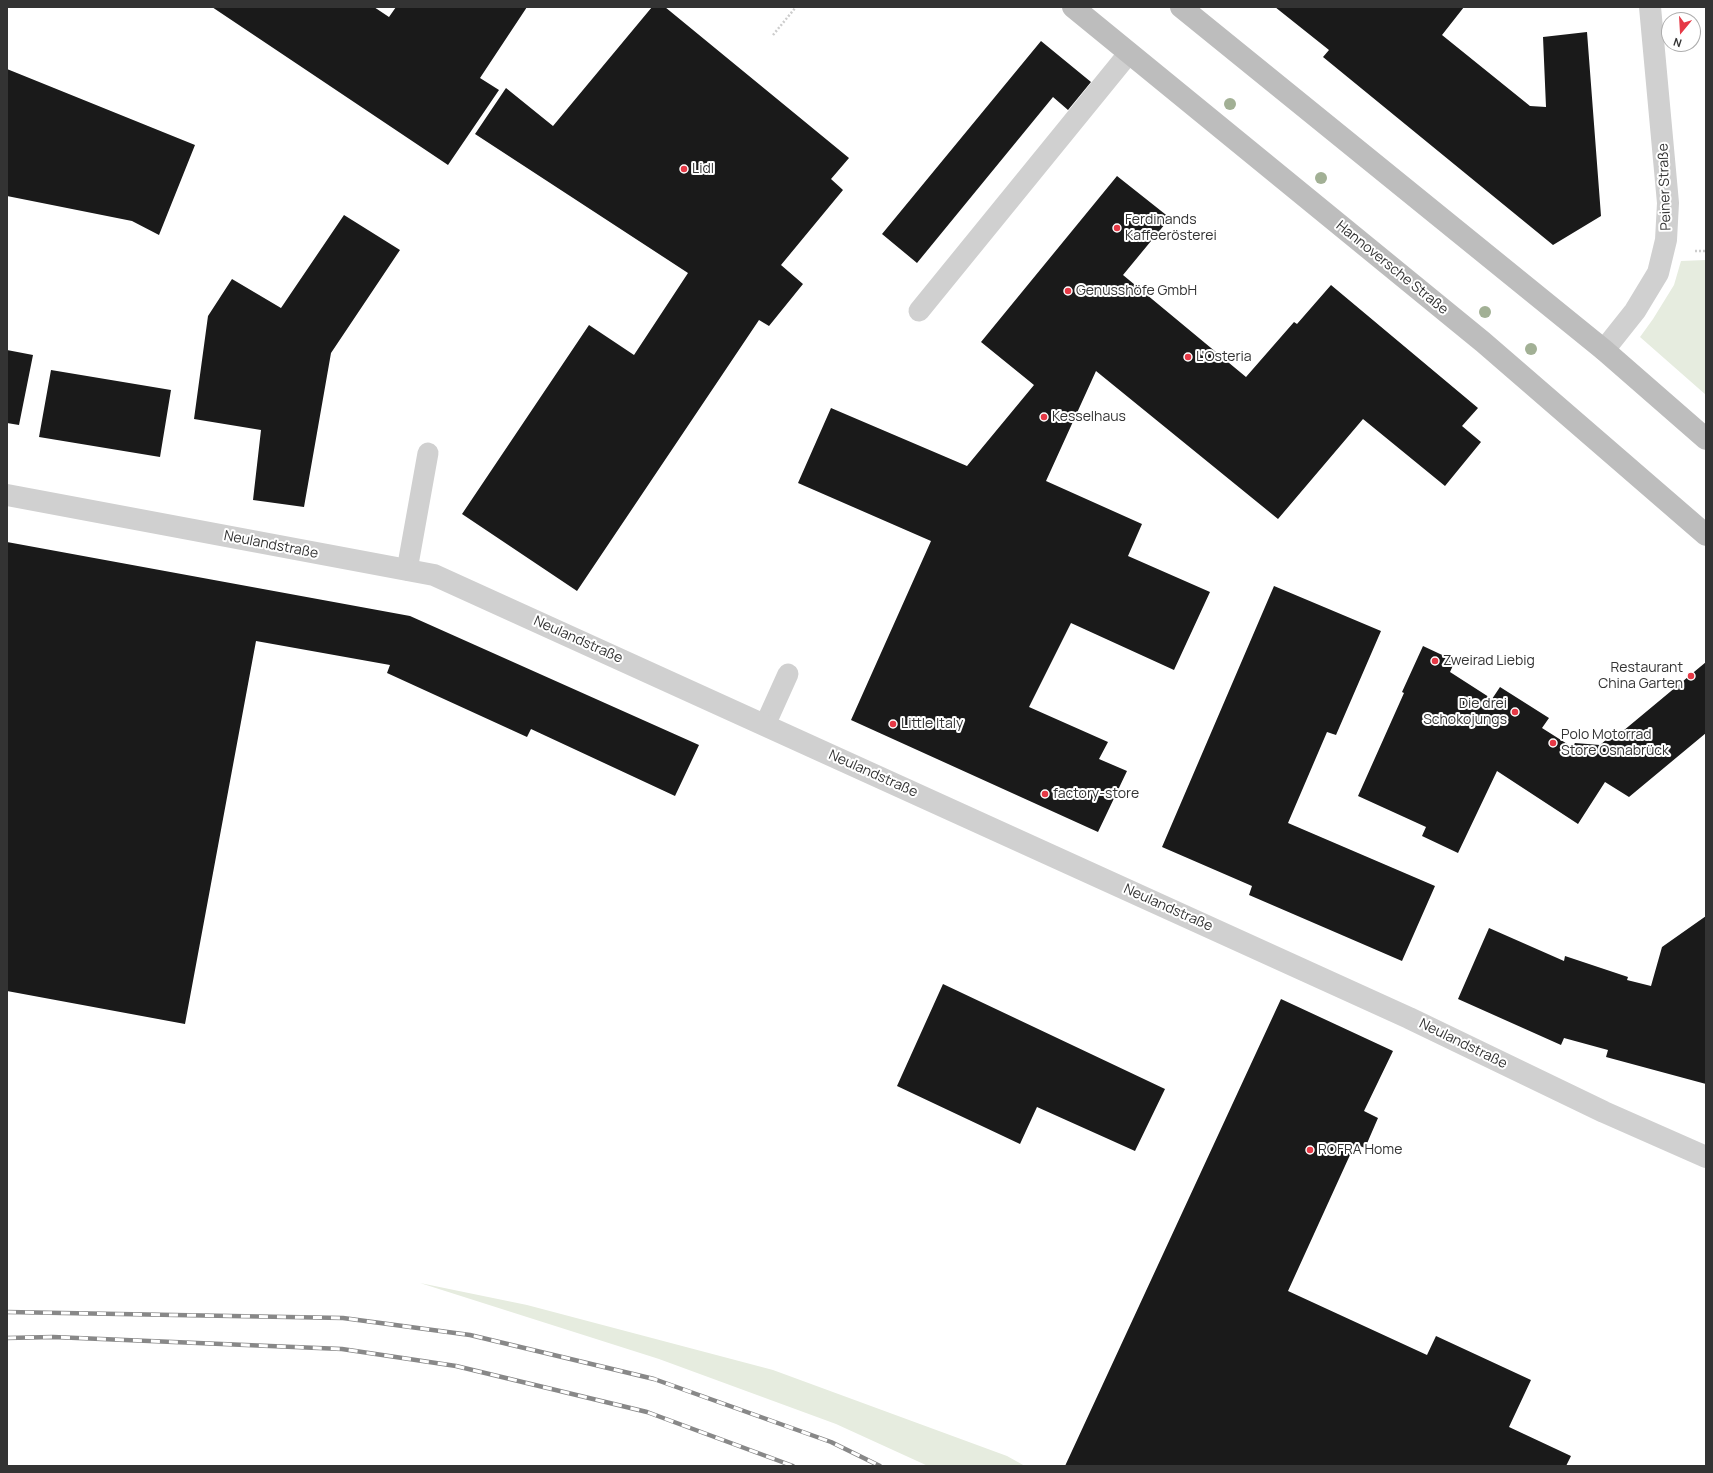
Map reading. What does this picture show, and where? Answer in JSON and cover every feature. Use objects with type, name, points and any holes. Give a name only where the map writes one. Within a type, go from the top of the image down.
[{"type":"main road","name":"Hannoversche Straße","points":[[1073,7],[1476,337],[1706,534]]},
{"type":"main road","points":[[1181,7],[1604,350],[1706,439]]},
{"type":"street","name":"Peiner Straße","points":[[1604,350],[1635,311],[1658,273],[1666,240],[1668,203],[1650,7]]},
{"type":"street","name":"Neulandstraße","points":[[7,495],[434,575],[1409,1018],[1604,1112],[1706,1157]]},
{"type":"lane","points":[[919,311],[1129,53]]},
{"type":"lane","points":[[407,570],[428,454]]},
{"type":"lane","points":[[765,725],[788,674]]},
{"type":"path","points":[[773,35],[796,7]]},
{"type":"shaded area","points":[[1706,260],[1706,395],[1640,337],[1674,285],[1681,261]]},
{"type":"shaded area","points":[[420,1283],[527,1305],[773,1370],[1007,1456],[1025,1466],[928,1466],[836,1424],[659,1359]]},
{"type":"building","points":[[212,7],[374,7],[389,17],[396,7],[527,7],[480,78],[499,90],[448,165]]},
{"type":"building","points":[[652,7],[665,7],[849,158],[831,179],[843,190],[781,265],[803,284],[769,326],[759,320],[577,591],[462,514],[589,325],[634,355],[688,273],[475,134],[506,88],[553,126]]},
{"type":"building","points":[[1275,7],[1464,7],[1442,35],[1530,106],[1546,107],[1543,37],[1587,32],[1601,216],[1553,245],[1323,57],[1329,50]]},
{"type":"building","points":[[1041,41],[1091,82],[1068,110],[1053,97],[917,263],[882,234]]},
{"type":"building","points":[[7,69],[195,145],[159,235],[132,221],[7,196]]},
{"type":"building","points":[[1117,176],[1170,218],[1123,275],[1246,377],[1294,322],[1297,324],[1331,285],[1478,408],[1462,426],[1481,442],[1445,486],[1363,419],[1278,519],[1096,371],[1046,481],[1142,524],[1128,556],[1210,592],[1174,670],[1071,623],[1029,707],[1108,742],[1099,759],[1127,771],[1098,832],[851,720],[931,541],[798,483],[831,408],[967,466],[1034,385],[981,342]]},
{"type":"building","points":[[344,215],[400,250],[331,353],[304,507],[253,500],[261,430],[194,419],[208,316],[232,279],[281,308]]},
{"type":"building","points":[[7,350],[33,355],[19,425],[7,423]]},
{"type":"building","points":[[51,370],[171,390],[160,457],[39,437]]},
{"type":"building","points":[[7,542],[410,616],[699,745],[675,796],[531,729],[527,737],[387,673],[390,665],[256,641],[185,1024],[7,991]]},
{"type":"building","points":[[1274,586],[1381,631],[1336,735],[1327,732],[1288,823],[1435,886],[1402,961],[1249,895],[1252,886],[1162,847]]},
{"type":"building","points":[[1423,646],[1455,661],[1450,672],[1492,699],[1500,687],[1549,718],[1542,728],[1572,747],[1575,743],[1600,745],[1614,733],[1617,736],[1706,662],[1706,733],[1629,797],[1605,782],[1578,824],[1497,771],[1458,853],[1422,836],[1426,827],[1358,796],[1404,693],[1402,692]]},
{"type":"building","points":[[1706,916],[1706,1084],[1606,1057],[1608,1050],[1564,1038],[1561,1045],[1458,999],[1489,928],[1564,961],[1565,956],[1628,977],[1627,980],[1651,986],[1662,947]]},
{"type":"building","points":[[943,984],[1165,1089],[1135,1151],[1037,1107],[1020,1144],[897,1086]]},
{"type":"building","points":[[1281,999],[1393,1051],[1364,1111],[1378,1118],[1365,1148],[1355,1144],[1288,1291],[1427,1355],[1436,1336],[1531,1380],[1509,1427],[1571,1456],[1566,1466],[1065,1466]]},
{"type":"railway","points":[[7,1312],[343,1318],[470,1335],[654,1379],[831,1442],[880,1466]]},
{"type":"railway","points":[[7,1338],[53,1337],[342,1349],[456,1366],[647,1412],[793,1466]]},
{"type":"place","name":"Lidl","points":[[684,169]]},
{"type":"place","name":"Ferdinands Kaffeerösterei","points":[[1117,228]]},
{"type":"place","name":"Genusshöfe GmbH","points":[[1068,291]]},
{"type":"place","name":"L'Osteria","points":[[1188,357]]},
{"type":"place","name":"Kesselhaus","points":[[1044,417]]},
{"type":"place","name":"Zweirad Liebig","points":[[1435,661]]},
{"type":"place","name":"Restaurant China Garten","points":[[1691,676]]},
{"type":"place","name":"Die drei Schokojungs","points":[[1515,712]]},
{"type":"place","name":"Little Italy","points":[[893,724]]},
{"type":"place","name":"Polo Motorrad Store Osnabrück","points":[[1553,743]]},
{"type":"place","name":"factory-store","points":[[1045,794]]},
{"type":"place","name":"ROFRA Home","points":[[1310,1150]]}]
